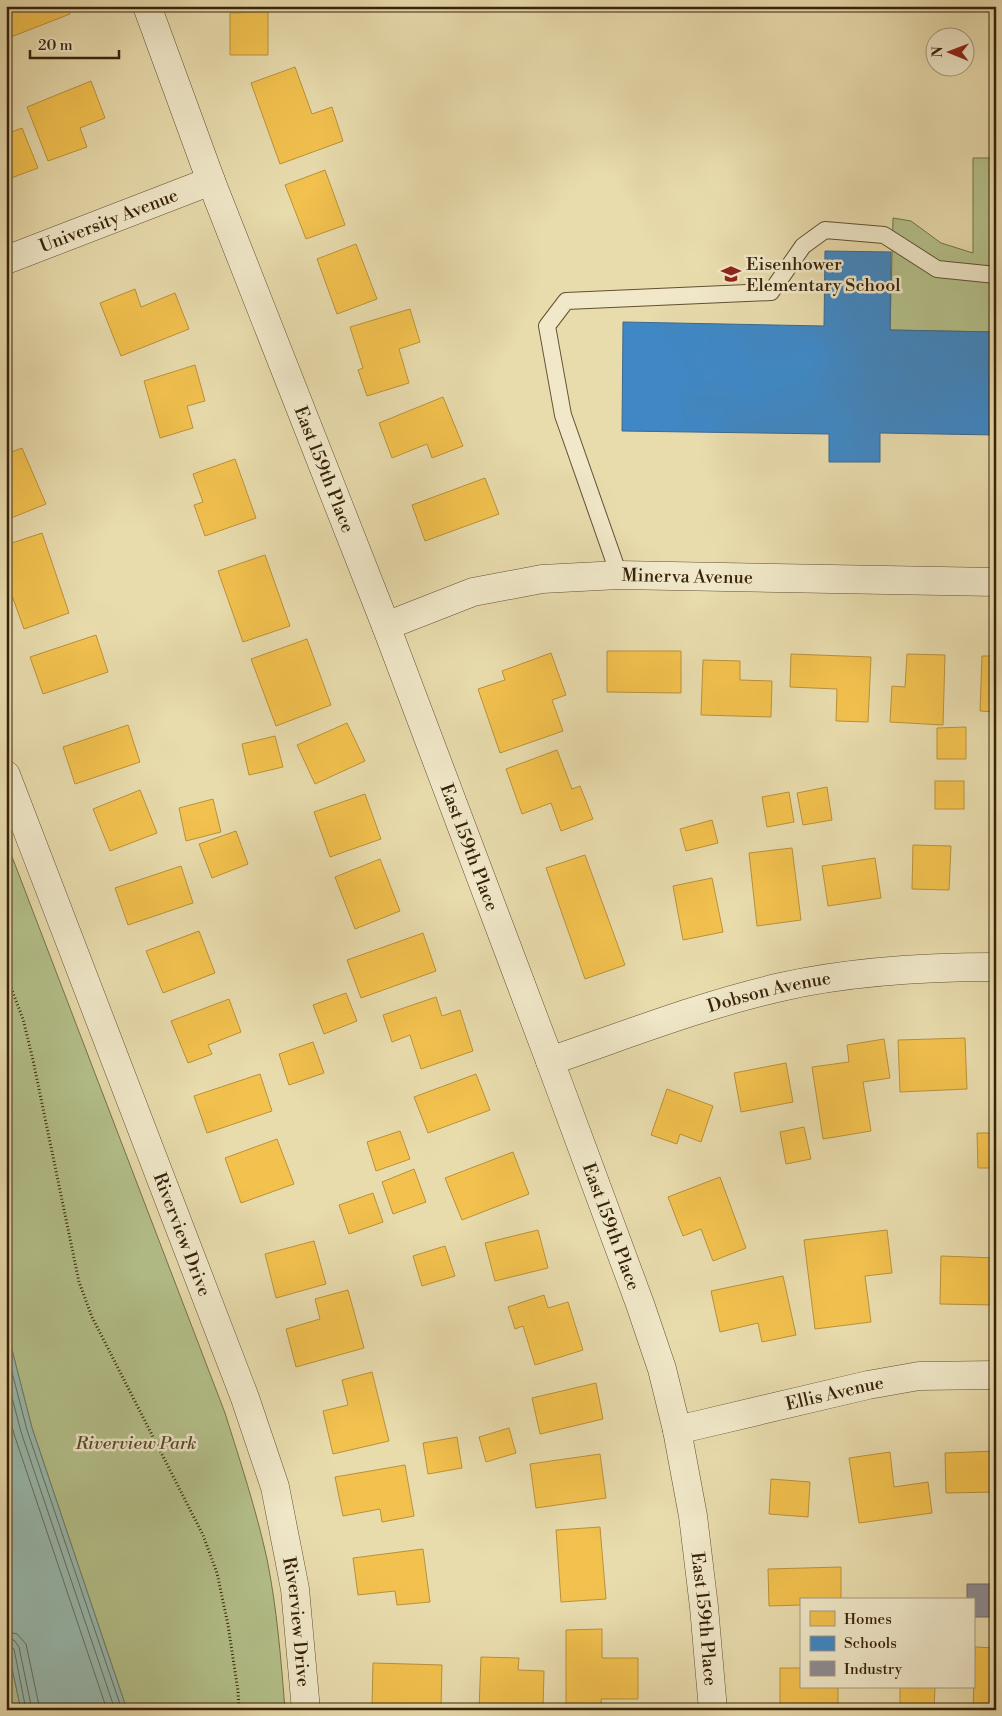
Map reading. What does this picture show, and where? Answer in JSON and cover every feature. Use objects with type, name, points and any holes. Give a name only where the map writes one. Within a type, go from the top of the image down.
[{"type":"street","name":"East 159th Place","points":[[146,6],[211,181],[386,626],[550,1060],[662,1369],[677,1430],[693,1516],[704,1607],[713,1710]]},
{"type":"street","name":"University Avenue","points":[[6,260],[211,181]]},
{"type":"street","name":"Minerva Avenue","points":[[386,626],[472,592],[542,579],[619,575],[996,582]]},
{"type":"street","name":"Riverview Drive","points":[[6,775],[245,1398],[274,1487],[295,1589],[306,1710]]},
{"type":"street","name":"Dobson Avenue","points":[[550,1060],[718,1003],[782,987],[836,977],[898,970],[996,967]]},
{"type":"street","name":"Ellis Avenue","points":[[677,1430],[868,1385],[918,1376],[996,1375]]},
{"type":"lane","points":[[619,575],[563,415],[547,326],[566,302],[771,292],[803,246],[825,230],[884,235],[937,269],[996,274]]},
{"type":"path","points":[[6,975],[23,1019],[33,1060],[79,1282],[92,1317],[202,1534],[217,1573],[228,1626],[239,1710]]},
{"type":"green space","points":[[973,158],[996,158],[996,332],[890,330],[893,218],[911,221],[941,243],[973,253]]},
{"type":"green space","name":"Riverview Park","points":[[6,841],[225,1413],[253,1503],[267,1559],[276,1615],[285,1710],[127,1710],[32,1428],[11,1346],[6,1314]]},
{"type":"green space","points":[[6,1640],[21,1710],[6,1710]]},
{"type":"water","points":[[6,1314],[11,1346],[32,1428],[127,1710],[21,1710],[6,1640]]},
{"type":"building: Homes","points":[[6,6],[67,6],[70,14],[11,37],[6,25]]},
{"type":"building: Homes","points":[[268,12],[268,55],[230,55],[230,13]]},
{"type":"building: Homes","points":[[295,67],[312,114],[332,107],[343,141],[280,164],[251,83]]},
{"type":"building: Homes","points":[[91,81],[105,118],[80,128],[87,147],[48,161],[27,107]]},
{"type":"building: Homes","points":[[22,128],[38,168],[6,180],[6,134]]},
{"type":"building: Homes","points":[[325,170],[345,225],[306,239],[285,185]]},
{"type":"building: Homes","points":[[356,244],[377,299],[337,314],[317,259]]},
{"type":"building: Homes","points":[[135,289],[141,307],[175,293],[189,329],[121,356],[100,303]]},
{"type":"building: Homes","points":[[410,309],[420,342],[399,349],[409,383],[367,396],[358,370],[363,368],[350,327]]},
{"type":"building: Homes","points":[[195,365],[205,401],[187,406],[193,428],[160,438],[144,381]]},
{"type":"building: Homes","points":[[443,397],[463,446],[432,458],[427,444],[392,458],[379,423]]},
{"type":"building: Homes","points":[[22,448],[46,504],[6,520],[6,454]]},
{"type":"building: Homes","points":[[235,459],[256,518],[205,536],[194,505],[203,502],[193,474]]},
{"type":"building: Homes","points":[[485,478],[499,514],[425,541],[412,505]]},
{"type":"building: Homes","points":[[42,533],[69,613],[24,629],[6,579],[6,545]]},
{"type":"building: Homes","points":[[265,555],[290,626],[243,642],[218,571]]},
{"type":"building: Homes","points":[[96,635],[108,672],[43,694],[30,657]]},
{"type":"building: Homes","points":[[307,639],[331,705],[276,726],[251,659]]},
{"type":"building: Homes","points":[[607,651],[681,651],[681,693],[607,692]]},
{"type":"building: Homes","points":[[551,653],[566,695],[552,700],[563,731],[500,753],[478,689],[505,680],[502,671]]},
{"type":"building: Homes","points":[[791,654],[871,657],[868,722],[836,721],[837,689],[790,687]]},
{"type":"building: Homes","points":[[907,654],[945,655],[943,725],[890,722],[892,686],[905,687]]},
{"type":"building: Homes","points":[[982,656],[996,656],[996,712],[980,711]]},
{"type":"building: Homes","points":[[703,660],[740,661],[740,680],[772,681],[771,717],[701,715]]},
{"type":"building: Homes","points":[[347,723],[365,761],[315,784],[297,745]]},
{"type":"building: Homes","points":[[128,725],[140,762],[75,784],[63,747]]},
{"type":"building: Homes","points":[[966,727],[966,759],[937,759],[937,728]]},
{"type":"building: Homes","points":[[275,736],[283,767],[249,775],[242,744]]},
{"type":"building: Homes","points":[[557,750],[572,789],[580,786],[593,819],[561,831],[551,803],[522,814],[506,769]]},
{"type":"building: Homes","points":[[935,781],[964,781],[964,809],[935,809]]},
{"type":"building: Homes","points":[[827,787],[832,820],[803,825],[797,793]]},
{"type":"building: Homes","points":[[140,790],[157,833],[110,851],[93,809]]},
{"type":"building: Homes","points":[[789,792],[794,822],[767,827],[762,797]]},
{"type":"building: Homes","points":[[365,794],[381,839],[330,857],[314,812]]},
{"type":"building: Homes","points":[[213,799],[221,832],[186,841],[179,808]]},
{"type":"building: Homes","points":[[712,820],[718,843],[686,851],[680,829]]},
{"type":"building: Homes","points":[[236,831],[248,864],[212,878],[199,844]]},
{"type":"building: Homes","points":[[992,840],[996,841],[996,903],[991,903]]},
{"type":"building: Homes","points":[[913,845],[951,846],[949,890],[912,889]]},
{"type":"building: Homes","points":[[792,848],[801,920],[757,926],[749,853]]},
{"type":"building: Homes","points":[[585,855],[625,965],[585,979],[546,868]]},
{"type":"building: Homes","points":[[875,858],[881,898],[828,906],[822,866]]},
{"type":"building: Homes","points":[[380,859],[400,911],[355,929],[335,877]]},
{"type":"building: Homes","points":[[181,866],[193,903],[128,925],[115,888]]},
{"type":"building: Homes","points":[[712,878],[723,932],[683,940],[673,886]]},
{"type":"building: Homes","points":[[199,931],[215,973],[163,993],[146,951]]},
{"type":"building: Homes","points":[[423,933],[436,971],[361,998],[347,960]]},
{"type":"building: Homes","points":[[346,993],[357,1021],[324,1034],[313,1005]]},
{"type":"building: Homes","points":[[436,997],[442,1016],[460,1010],[473,1051],[421,1069],[410,1035],[392,1042],[383,1015]]},
{"type":"building: Homes","points":[[229,999],[241,1032],[208,1045],[212,1054],[188,1063],[171,1021]]},
{"type":"building: Homes","points":[[965,1038],[967,1089],[900,1092],[898,1040]]},
{"type":"building: Homes","points":[[884,1039],[890,1078],[863,1082],[871,1131],[823,1139],[812,1067],[849,1062],[847,1045]]},
{"type":"building: Homes","points":[[313,1042],[324,1073],[289,1085],[279,1054]]},
{"type":"building: Homes","points":[[995,1042],[996,1105],[994,1105]]},
{"type":"building: Homes","points":[[786,1063],[793,1102],[741,1112],[734,1073]]},
{"type":"building: Homes","points":[[260,1074],[272,1111],[207,1133],[194,1096]]},
{"type":"building: Homes","points":[[476,1074],[490,1110],[428,1133],[414,1097]]},
{"type":"building: Homes","points":[[667,1089],[713,1106],[701,1142],[680,1134],[677,1144],[651,1135]]},
{"type":"building: Homes","points":[[804,1127],[811,1159],[786,1164],[780,1132]]},
{"type":"building: Homes","points":[[400,1131],[410,1159],[376,1171],[367,1142]]},
{"type":"building: Homes","points":[[977,1133],[996,1133],[996,1168],[978,1168]]},
{"type":"building: Homes","points":[[277,1139],[294,1184],[241,1203],[225,1158]]},
{"type":"building: Homes","points":[[513,1152],[529,1194],[462,1220],[445,1178]]},
{"type":"building: Homes","points":[[414,1169],[426,1202],[393,1214],[382,1182]]},
{"type":"building: Homes","points":[[720,1177],[746,1248],[713,1261],[701,1229],[683,1236],[668,1197]]},
{"type":"building: Homes","points":[[373,1193],[383,1222],[349,1234],[339,1205]]},
{"type":"building: Homes","points":[[538,1230],[548,1268],[495,1281],[485,1243]]},
{"type":"building: Homes","points":[[887,1230],[892,1273],[865,1276],[871,1322],[815,1329],[804,1240]]},
{"type":"building: Homes","points":[[314,1241],[326,1284],[276,1298],[265,1254]]},
{"type":"building: Homes","points":[[445,1246],[455,1276],[422,1286],[413,1256]]},
{"type":"building: Homes","points":[[941,1256],[996,1258],[996,1305],[940,1304]]},
{"type":"building: Homes","points":[[783,1276],[796,1335],[762,1342],[758,1323],[720,1332],[711,1291]]},
{"type":"building: Homes","points":[[348,1290],[364,1348],[296,1367],[286,1329],[320,1319],[315,1299]]},
{"type":"building: Homes","points":[[544,1295],[548,1308],[568,1302],[583,1350],[535,1365],[523,1326],[515,1329],[508,1307]]},
{"type":"building: Homes","points":[[372,1372],[389,1441],[333,1454],[323,1411],[348,1405],[342,1380]]},
{"type":"building: Homes","points":[[596,1383],[603,1419],[540,1434],[532,1398]]},
{"type":"building: Homes","points":[[509,1428],[516,1453],[486,1462],[479,1437]]},
{"type":"building: Homes","points":[[457,1437],[462,1468],[428,1474],[423,1443]]},
{"type":"building: Homes","points":[[996,1451],[996,1492],[946,1493],[945,1453]]},
{"type":"building: Homes","points":[[890,1452],[894,1487],[928,1482],[932,1513],[859,1523],[849,1458]]},
{"type":"building: Homes","points":[[600,1454],[606,1498],[536,1508],[530,1464]]},
{"type":"building: Homes","points":[[405,1465],[414,1516],[382,1522],[380,1509],[343,1516],[335,1477]]},
{"type":"building: Homes","points":[[771,1479],[810,1482],[808,1517],[769,1514]]},
{"type":"building: Homes","points":[[600,1527],[606,1599],[561,1602],[556,1530]]},
{"type":"building: Homes","points":[[423,1549],[430,1602],[397,1605],[395,1591],[358,1595],[353,1558]]},
{"type":"building: Homes","points":[[841,1567],[841,1598],[800,1598],[800,1605],[769,1606],[768,1569]]},
{"type":"building: Homes","points":[[602,1629],[602,1658],[638,1658],[638,1699],[601,1699],[602,1710],[566,1710],[566,1630]]},
{"type":"building: Homes","points":[[975,1647],[996,1648],[996,1710],[973,1710]]},
{"type":"building: Homes","points":[[481,1657],[519,1658],[518,1670],[544,1671],[543,1710],[479,1710]]},
{"type":"building: Homes","points":[[373,1663],[442,1665],[441,1707],[372,1705]]},
{"type":"building: Homes","points":[[780,1668],[800,1668],[800,1688],[838,1688],[838,1710],[780,1710]]},
{"type":"building: Homes","points":[[900,1688],[935,1688],[934,1710],[900,1710]]},
{"type":"building: Schools","points":[[825,251],[891,252],[890,330],[996,332],[996,435],[880,433],[880,462],[829,462],[829,434],[622,431],[623,322],[824,326]]},
{"type":"building: Industry","points":[[967,1584],[996,1584],[996,1617],[974,1617],[974,1598],[967,1598]]},
{"type":"place","name":"Eisenhower Elementary School","points":[[731,274]]}]
